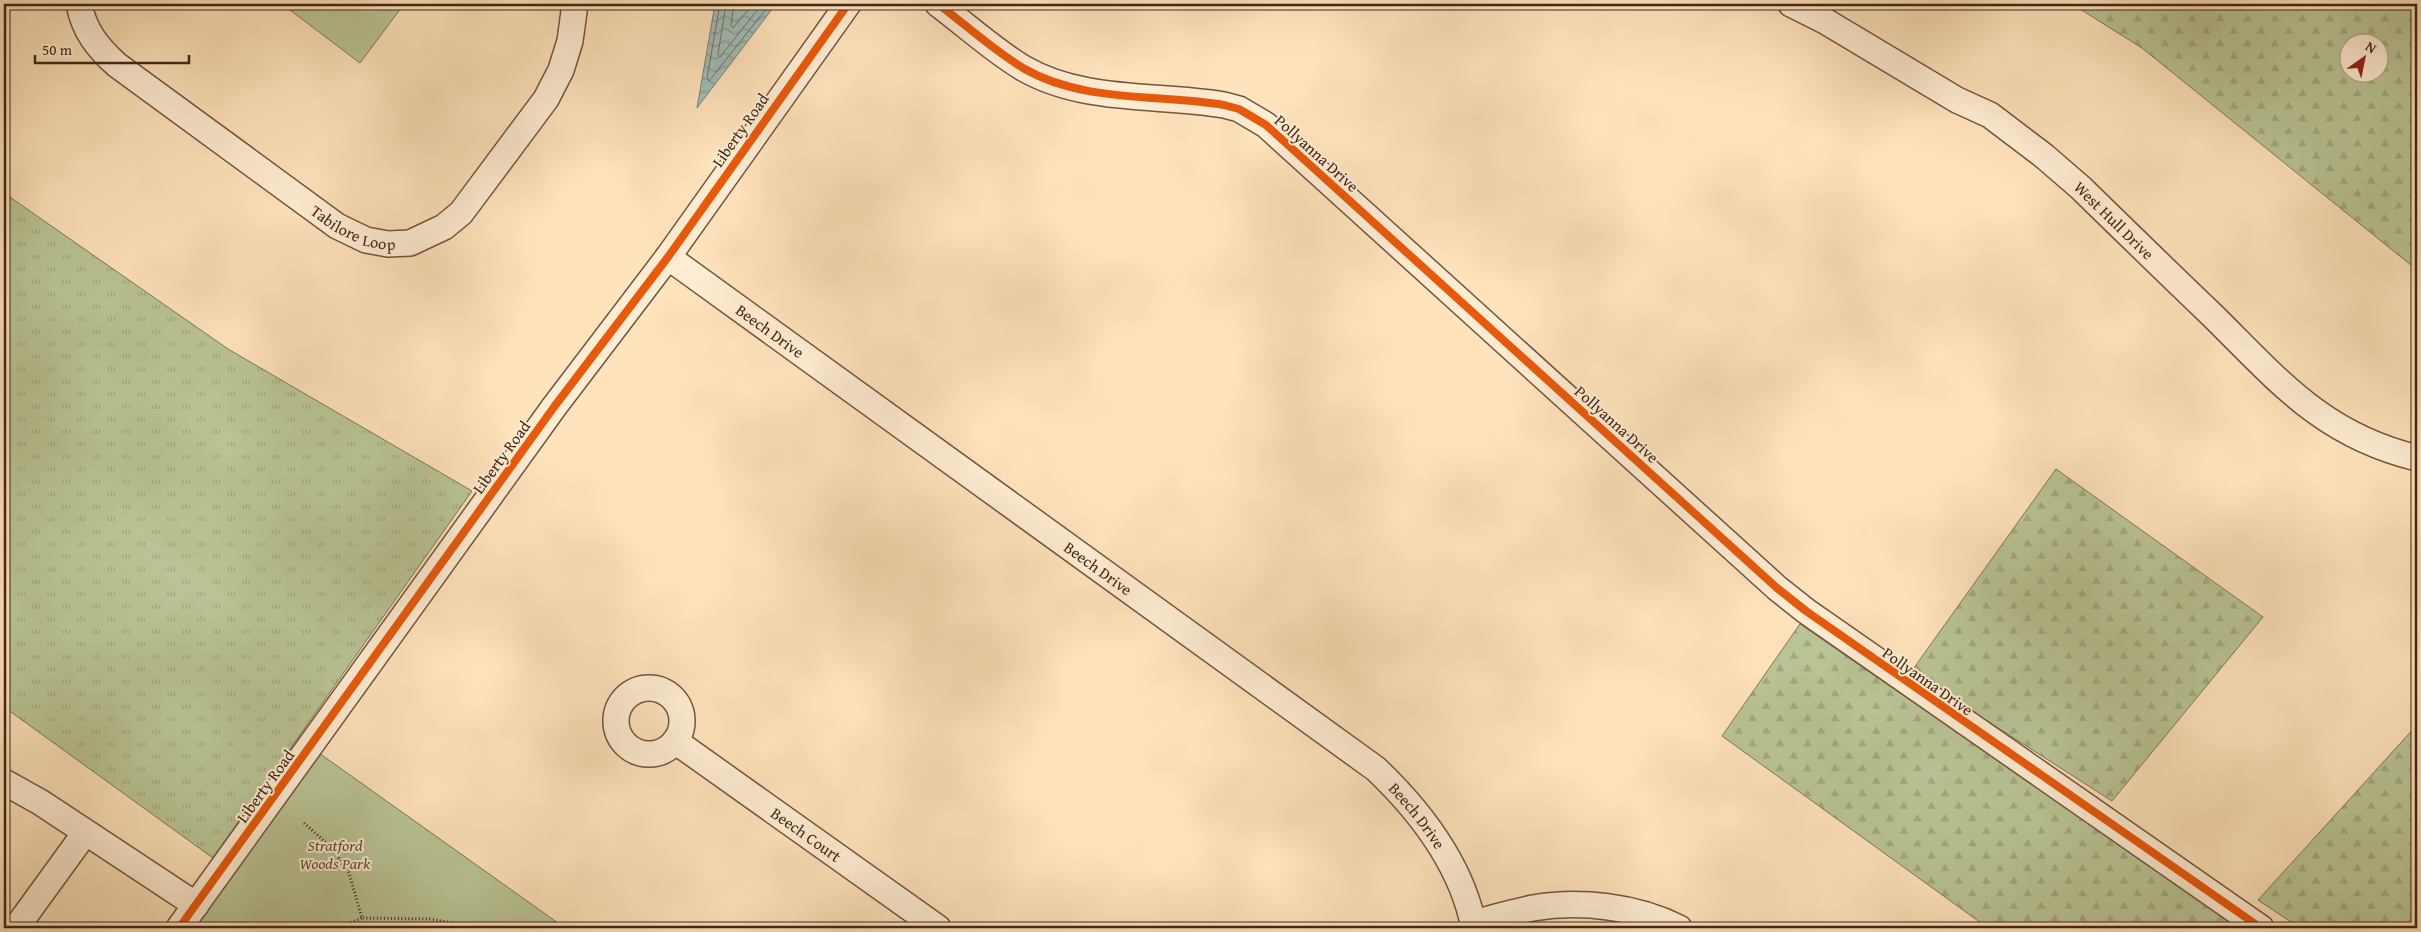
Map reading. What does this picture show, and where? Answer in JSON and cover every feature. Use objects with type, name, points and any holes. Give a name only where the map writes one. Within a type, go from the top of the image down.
[{"type":"street","name":"Tabilore Loop","points":[[80,4],[87,30],[94,42],[117,65],[337,226],[366,240],[388,244],[410,243],[430,235],[461,213],[546,99],[561,70],[570,41],[575,4]]},
{"type":"street","name":"Liberty Road","points":[[179,928],[554,407],[668,256],[848,4]]},
{"type":"street","name":"Pollyanna Drive","points":[[938,4],[1023,67],[1038,75],[1091,91],[1224,104],[1238,109],[1266,125],[1755,568],[1806,611],[2261,928]]},
{"type":"street","name":"West Hull Drive","points":[[1791,4],[1825,20],[1957,100],[1990,115],[2044,156],[2081,188],[2310,409],[2361,440],[2393,452],[2417,458]]},
{"type":"street","name":"Beech Drive","points":[[668,256],[1376,769],[1403,795],[1426,822],[1446,854],[1461,888],[1473,925]]},
{"type":"street","name":"Beech Court","points":[[675,741],[938,928]]},
{"type":"street","points":[[4,782],[40,802],[196,905]]},
{"type":"street","points":[[16,928],[85,832]]},
{"type":"street","points":[[1473,925],[1533,908],[1566,905],[1602,906],[1635,912],[1679,928]]},
{"type":"path","points":[[304,823],[332,848],[349,873],[362,918]]},
{"type":"path","points":[[338,928],[362,918],[430,919],[479,928]]},
{"type":"green space","points":[[282,4],[404,4],[360,63]]},
{"type":"green space","points":[[2072,4],[2417,4],[2417,270],[2142,48]]},
{"type":"green space","points":[[4,193],[228,349],[472,491],[213,858],[4,707]]},
{"type":"green space","points":[[2056,469],[2263,617],[2112,801],[1911,672]]},
{"type":"green space","points":[[1800,624],[2240,928],[1988,928],[1722,736]]},
{"type":"green space","points":[[2417,725],[2417,928],[2300,928],[2258,900]]},
{"type":"green space","name":"Stratford Woods Park","points":[[319,753],[565,928],[191,928]]},
{"type":"water","points":[[715,4],[776,4],[697,108]]},
{"type":"cycle path","points":[[179,928],[554,407],[668,257],[848,4]]},
{"type":"cycle path","points":[[938,4],[1012,61],[1046,79],[1070,87],[1121,96],[1224,105],[1239,109],[1266,125],[1777,588],[1806,611],[2261,928]]}]
